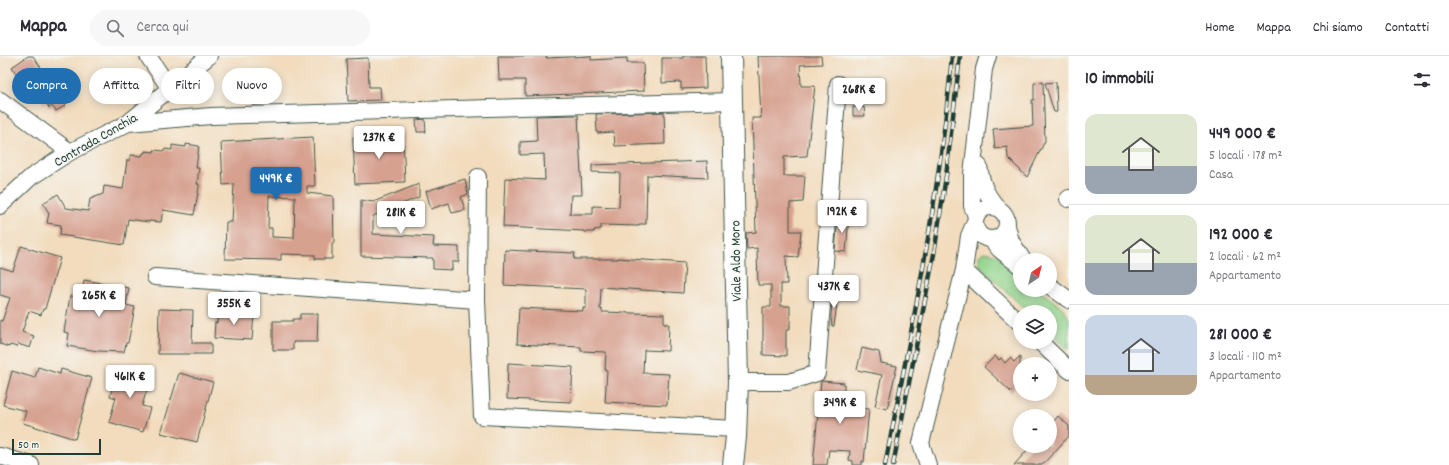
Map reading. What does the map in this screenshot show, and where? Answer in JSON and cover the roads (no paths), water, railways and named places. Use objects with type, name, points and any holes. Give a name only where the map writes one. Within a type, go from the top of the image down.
[{"type":"main road","name":"Viale Aldo Moro","points":[[731,56],[738,382],[733,465]]},
{"type":"street","points":[[148,56],[161,76]]},
{"type":"street","name":"Contrada Conchia","points":[[195,68],[209,56]]},
{"type":"street","points":[[988,56],[984,69],[972,174],[972,206],[976,219],[977,232],[989,239],[1013,260]]},
{"type":"street","points":[[738,382],[789,382],[817,373],[838,84]]},
{"type":"street","name":"Contrada Conchia","points":[[0,206],[31,177],[70,152],[128,123],[161,96]]},
{"type":"street","points":[[0,100],[70,152]]},
{"type":"street","points":[[128,123],[211,116],[732,101]]},
{"type":"street","points":[[976,143],[982,184],[990,200],[1006,218],[1011,241],[1019,253]]},
{"type":"street","points":[[478,177],[477,300],[482,416],[736,429]]},
{"type":"street","points":[[928,465],[921,443],[964,270],[969,236],[980,212],[990,207],[1000,210]]},
{"type":"street","points":[[964,270],[979,243],[1001,236],[1007,226]]},
{"type":"street","points":[[964,270],[1013,316]]},
{"type":"street","points":[[155,277],[477,300]]},
{"type":"street","points":[[1057,291],[1069,300]]},
{"type":"street","points":[[1047,349],[1069,370]]},
{"type":"street","points":[[0,456],[31,465]]},
{"type":"railway","points":[[885,465],[933,210],[947,108],[952,56]]},
{"type":"railway","points":[[893,465],[934,254],[946,176],[960,56]]}]
